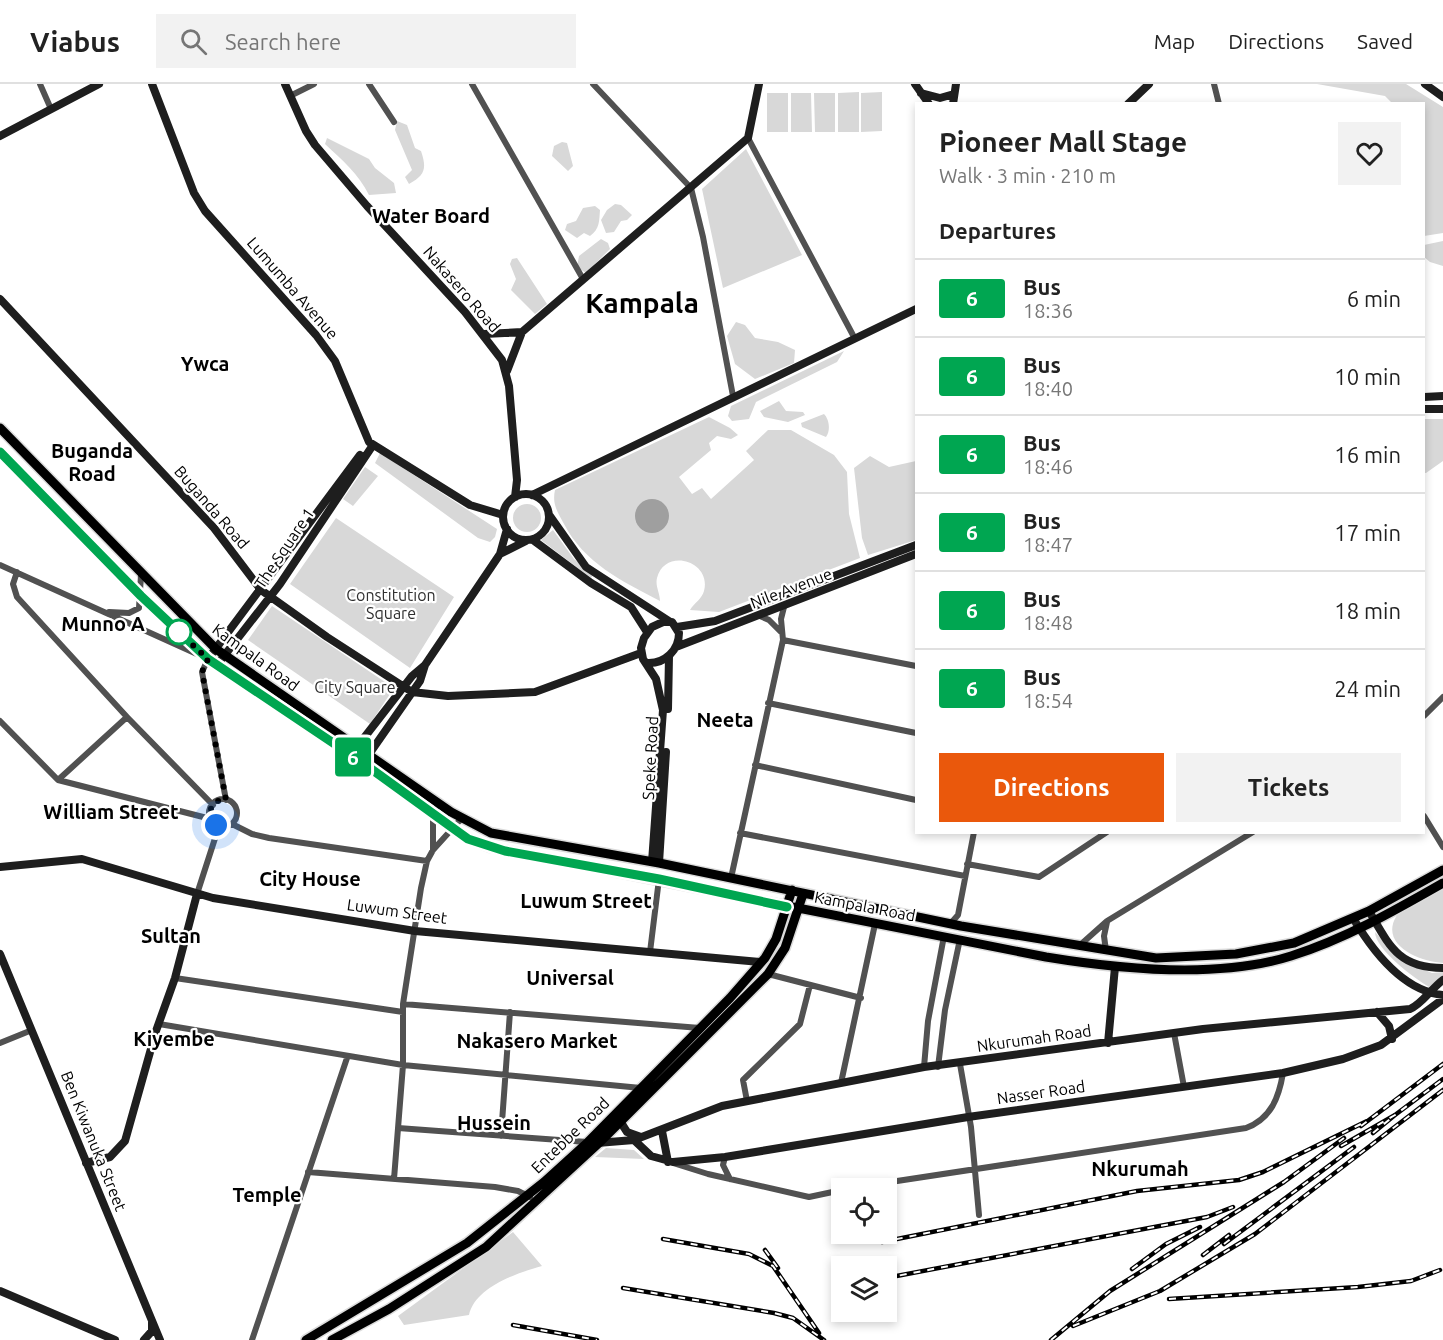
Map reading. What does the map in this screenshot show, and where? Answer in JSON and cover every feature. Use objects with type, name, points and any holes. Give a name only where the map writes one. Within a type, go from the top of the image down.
[{"type":"main road","points":[[0,136],[99,84]]},
{"type":"main road","name":"Lumumba Avenue","points":[[152,84],[194,193],[205,211],[320,340],[335,361],[371,444]]},
{"type":"main road","name":"Nakasero Road","points":[[285,84],[306,131],[315,145],[484,334],[507,371],[517,480],[514,498]]},
{"type":"main road","points":[[507,371],[522,332],[748,138],[759,84]]},
{"type":"main road","points":[[915,84],[928,102]]},
{"type":"main road","points":[[921,93],[954,99],[956,84]]},
{"type":"main road","points":[[1130,102],[1149,84]]},
{"type":"main road","points":[[1425,84],[1443,96]]},
{"type":"main road","name":"Buganda Road","points":[[0,299],[214,528],[261,590],[412,692],[430,694],[536,692],[641,653]]},
{"type":"main road","points":[[647,632],[631,608],[530,540],[515,537],[507,529],[503,515],[508,504],[514,498],[552,487],[733,396],[915,309]]},
{"type":"main road","points":[[484,334],[522,332]]},
{"type":"main road","points":[[1425,397],[1443,396]]},
{"type":"main road","points":[[1425,409],[1443,409]]},
{"type":"main road","name":"Kampala Road","points":[[0,428],[216,649],[370,753],[461,819],[491,833],[656,862],[956,925],[1156,958],[1236,954],[1294,943],[1369,911],[1443,870]]},
{"type":"main road","points":[[371,444],[470,505],[503,515]]},
{"type":"main road","name":"The Square 1","points":[[208,659],[371,444]]},
{"type":"main road","name":"The Square 1","points":[[218,665],[270,596],[371,444]]},
{"type":"main road","name":"Kampala Road","points":[[0,452],[141,596],[208,659],[363,763],[468,839],[489,847],[659,879],[875,924],[1115,967],[1182,969],[1248,965],[1291,956],[1360,929],[1443,883]]},
{"type":"main road","name":"Nakasero Road","points":[[517,480],[529,494]]},
{"type":"main road","points":[[545,503],[552,487]]},
{"type":"main road","points":[[529,494],[545,503],[550,516],[586,567],[669,621],[677,627],[679,637],[676,647],[669,656],[656,663],[647,663],[641,653],[647,632],[657,624],[669,621]]},
{"type":"main road","points":[[500,554],[544,533],[550,516]]},
{"type":"main road","points":[[363,763],[412,692],[425,665],[500,554],[507,529]]},
{"type":"main road","name":"Nile Avenue","points":[[677,627],[715,621],[915,545]]},
{"type":"main road","name":"Nile Avenue","points":[[676,647],[915,554]]},
{"type":"main road","name":"Speke Road","points":[[656,862],[669,656]]},
{"type":"main road","name":"Speke Road","points":[[647,663],[656,680],[663,710],[656,862]]},
{"type":"main road","points":[[351,755],[404,687],[425,665]]},
{"type":"main road","name":"Luwum Street","points":[[0,867],[88,860],[197,894],[415,931],[760,962]]},
{"type":"main road","name":"Entebbe Road","points":[[306,1340],[453,1252],[528,1195],[588,1142],[700,1028],[760,962],[776,939],[792,890]]},
{"type":"main road","points":[[86,1162],[110,1157],[125,1142],[159,1024],[175,978],[197,894]]},
{"type":"main road","name":"Entebbe Road","points":[[332,1340],[389,1309],[462,1264],[536,1203],[768,974],[785,948],[803,894]]},
{"type":"main road","points":[[1369,911],[1390,946],[1405,959],[1420,966],[1443,968]]},
{"type":"main road","points":[[1353,918],[1383,961],[1427,992],[1443,997]]},
{"type":"main road","name":"Ben Kiwanuka Street","points":[[0,954],[4,977],[32,1030],[160,1340]]},
{"type":"main road","points":[[1108,1042],[1115,967]]},
{"type":"main road","name":"Nkurumah Road","points":[[588,1142],[599,1143],[641,1138],[708,1110],[924,1067],[938,1067],[1174,1033],[1415,1007],[1427,992],[1443,980]]},
{"type":"main road","name":"Nasser Road","points":[[670,1162],[725,1157],[968,1118],[1283,1072],[1343,1059],[1392,1039],[1443,997]]},
{"type":"main road","points":[[1377,1012],[1389,1026],[1392,1039]]},
{"type":"main road","points":[[620,1121],[627,1132],[641,1138],[651,1156],[670,1162]]},
{"type":"main road","points":[[662,1131],[670,1162]]},
{"type":"main road","points":[[453,1252],[462,1264]]},
{"type":"main road","points":[[0,1291],[115,1340]]},
{"type":"main road","points":[[379,1297],[389,1309]]},
{"type":"main road","points":[[144,1340],[152,1331],[151,1320]]},
{"type":"street","points":[[40,84],[51,109]]},
{"type":"street","points":[[290,96],[314,84]]},
{"type":"street","points":[[369,84],[394,123]]},
{"type":"street","points":[[472,84],[583,279]]},
{"type":"street","points":[[593,84],[691,188],[703,237],[733,396]]},
{"type":"street","points":[[1214,84],[1218,102]]},
{"type":"street","points":[[748,138],[854,337]]},
{"type":"street","points":[[0,565],[208,659],[202,672],[226,800]]},
{"type":"street","points":[[17,572],[13,584],[17,597],[127,717],[213,805]]},
{"type":"street","points":[[106,612],[135,611],[139,608],[141,574]]},
{"type":"street","points":[[731,878],[782,636],[784,607]]},
{"type":"street","points":[[760,616],[769,620],[782,636],[915,666]]},
{"type":"street","points":[[1425,715],[1443,697]]},
{"type":"street","points":[[768,703],[915,733]]},
{"type":"street","points":[[58,780],[127,717]]},
{"type":"street","points":[[0,721],[58,780],[211,819],[219,826],[232,824],[252,834],[269,838],[427,861]]},
{"type":"street","points":[[755,765],[915,800]]},
{"type":"street","points":[[211,819],[213,805],[219,800],[226,800],[234,805],[237,812],[232,824]]},
{"type":"street","points":[[433,850],[433,815],[439,803]]},
{"type":"street","points":[[1425,818],[1443,847]]},
{"type":"street","points":[[394,1179],[403,1065],[403,1004],[427,861],[433,850],[461,819]]},
{"type":"street","points":[[197,894],[219,826]]},
{"type":"street","points":[[740,833],[965,876]]},
{"type":"street","points":[[956,925],[974,834]]},
{"type":"street","points":[[967,864],[1039,877],[1104,834]]},
{"type":"street","points":[[1078,946],[1107,921],[1250,834]]},
{"type":"street","points":[[650,952],[659,879]]},
{"type":"street","points":[[1106,951],[1104,936],[1107,921]]},
{"type":"street","points":[[841,1083],[875,924]]},
{"type":"street","points":[[924,1067],[930,1007],[944,936]]},
{"type":"street","points":[[938,1067],[945,1010],[960,939]]},
{"type":"street","points":[[768,974],[861,998]]},
{"type":"street","points":[[175,978],[403,1012]]},
{"type":"street","points":[[747,1101],[743,1080],[800,1024],[810,985]]},
{"type":"street","points":[[403,1004],[700,1028]]},
{"type":"street","points":[[930,1007],[945,1010]]},
{"type":"street","points":[[501,1136],[510,1012]]},
{"type":"street","points":[[159,1024],[347,1058],[505,1076],[640,1087],[651,1090]]},
{"type":"street","points":[[0,1043],[32,1030]]},
{"type":"street","points":[[1174,1033],[1184,1087]]},
{"type":"street","points":[[252,1340],[347,1058]]},
{"type":"street","points":[[960,1064],[979,1215]]},
{"type":"street","points":[[897,1181],[1246,1128],[1261,1120],[1269,1112],[1280,1087],[1283,1072]]},
{"type":"street","points":[[398,1128],[588,1142]]},
{"type":"street","points":[[725,1157],[723,1165],[730,1179]]},
{"type":"street","points":[[670,1162],[730,1179],[809,1197],[831,1192]]},
{"type":"street","points":[[308,1172],[495,1187],[528,1195],[536,1203]]},
{"type":"green space","points":[[1317,84],[1406,84],[1443,107],[1443,233],[1425,236],[1425,102],[1391,102],[1385,96]]},
{"type":"green space","points":[[859,92],[859,132],[838,132],[838,93]]},
{"type":"green space","points":[[882,92],[882,131],[861,132],[861,93]]},
{"type":"green space","points":[[767,93],[788,93],[788,132],[767,132]]},
{"type":"green space","points":[[791,93],[811,93],[812,132],[791,132]]},
{"type":"green space","points":[[814,93],[835,93],[835,132],[815,132]]},
{"type":"green space","points":[[397,121],[407,125],[415,148],[421,151],[424,162],[421,174],[409,184],[405,177],[412,170],[395,130]]},
{"type":"green space","points":[[327,138],[369,159],[375,168],[394,183],[396,193],[369,195],[355,174],[325,144]]},
{"type":"green space","points":[[562,142],[567,143],[573,166],[568,171],[552,156],[554,146]]},
{"type":"green space","points":[[746,149],[802,255],[723,288],[702,189]]},
{"type":"green space","points":[[615,204],[621,205],[632,215],[627,220],[621,221],[614,232],[606,233],[601,220],[607,210]]},
{"type":"green space","points":[[595,206],[600,210],[599,221],[596,231],[590,236],[584,233],[577,238],[565,230],[567,224],[576,221],[583,208]]},
{"type":"green space","points":[[601,239],[608,243],[610,249],[586,273],[577,267],[579,256]]},
{"type":"green space","points":[[1443,241],[1443,266],[1425,258],[1425,245]]},
{"type":"green space","points":[[517,258],[547,304],[535,314],[511,290],[516,279],[510,264],[512,259]]},
{"type":"green space","points":[[736,322],[745,325],[755,338],[778,342],[795,350],[794,363],[755,379],[735,364],[727,336]]},
{"type":"green space","points":[[844,351],[837,362],[756,402],[749,419],[732,421],[728,416],[731,406]]},
{"type":"green space","points":[[779,401],[786,411],[803,412],[805,415],[788,422],[764,417],[760,411]]},
{"type":"green space","points":[[824,414],[829,425],[826,437],[802,427],[801,423]]},
{"type":"green space","points":[[709,417],[738,435],[731,439],[717,436],[709,443],[711,450],[679,477],[692,494],[702,488],[711,499],[754,460],[746,451],[768,430],[791,430],[834,455],[847,472],[849,514],[860,558],[719,612],[690,610],[704,591],[705,581],[695,566],[677,561],[662,568],[657,578],[660,601],[605,570],[582,550],[572,538],[557,511],[555,490]]},
{"type":"green space","points":[[1425,419],[1443,419],[1443,461],[1426,473]]},
{"type":"green space","points":[[380,453],[497,529],[495,537],[490,542],[478,538],[375,463]]},
{"type":"green space","points":[[870,456],[889,467],[915,461],[915,540],[868,555],[862,538],[854,468]]},
{"type":"green space","points":[[365,467],[378,476],[353,506],[343,499]]},
{"type":"green space","points":[[527,504],[537,508],[541,518],[537,528],[527,532],[517,528],[513,518],[517,508]]},
{"type":"green space","name":"Constitution Square","points":[[336,518],[454,597],[410,668],[290,584]]},
{"type":"green space","points":[[553,530],[574,559],[593,575],[591,578],[541,540]]},
{"type":"green space","name":"City Square","points":[[272,606],[394,688],[370,724],[248,640]]},
{"type":"green space","points":[[1443,888],[1443,963],[1423,959],[1404,950],[1393,935],[1393,926],[1397,915]]},
{"type":"green space","points":[[1375,932],[1399,959],[1432,973],[1443,972],[1443,976],[1429,987],[1422,983],[1388,954],[1381,946]]},
{"type":"green space","points":[[606,1148],[634,1150],[644,1159],[595,1157]]},
{"type":"green space","points":[[513,1232],[542,1266],[509,1277],[488,1289],[473,1305],[469,1315],[404,1325],[398,1316]]},
{"type":"shaded area","points":[[652,499],[664,504],[669,516],[664,528],[652,533],[640,528],[635,516],[640,504]]},
{"type":"railway","points":[[1361,1126],[1443,1064]]},
{"type":"railway","points":[[1341,1146],[1395,1115],[1443,1079]]},
{"type":"railway","points":[[1073,1326],[1160,1291],[1255,1234],[1443,1090]]},
{"type":"railway","points":[[1373,1133],[1395,1115]]},
{"type":"railway","points":[[897,1239],[1137,1191],[1239,1180],[1263,1172],[1367,1121]]},
{"type":"railway","points":[[1051,1340],[1110,1291],[1284,1182],[1344,1138]]},
{"type":"railway","points":[[1224,1244],[1354,1147]]},
{"type":"railway","points":[[897,1276],[1207,1217],[1233,1207]]},
{"type":"railway","points":[[1132,1269],[1166,1244],[1200,1227]]},
{"type":"railway","points":[[1203,1255],[1229,1235]]},
{"type":"railway","points":[[663,1239],[749,1254],[773,1266],[819,1333]]},
{"type":"railway","points":[[765,1250],[778,1268]]},
{"type":"railway","points":[[1169,1299],[1358,1287],[1411,1281],[1440,1270]]},
{"type":"railway","points":[[623,1288],[774,1313],[793,1318],[824,1340]]},
{"type":"railway","points":[[513,1325],[597,1340]]},
{"type":"bus line","name":"6","points":[[0,452],[141,596],[208,659],[363,763],[468,839],[505,851],[659,879],[787,907]]},
{"type":"district","name":"Water Board","points":[[431,216]]},
{"type":"district","name":"Kampala","points":[[642,303]]},
{"type":"district","name":"Ywca","points":[[205,364]]},
{"type":"district","name":"Buganda Road","points":[[92,462]]},
{"type":"district","name":"Munno A","points":[[103,624]]},
{"type":"district","name":"Neeta","points":[[725,720]]},
{"type":"district","name":"William Street","points":[[111,812]]},
{"type":"district","name":"City House","points":[[310,879]]},
{"type":"district","name":"Luwum Street","points":[[586,901]]},
{"type":"district","name":"Sultan","points":[[171,936]]},
{"type":"district","name":"Universal","points":[[570,978]]},
{"type":"district","name":"Kiyembe","points":[[174,1039]]},
{"type":"district","name":"Nakasero Market","points":[[537,1041]]},
{"type":"district","name":"Hussein","points":[[494,1123]]},
{"type":"district","name":"Nkurumah","points":[[1140,1169]]},
{"type":"district","name":"Temple","points":[[267,1195]]},
{"type":"route","points":[[179,632],[174,628],[208,659],[202,672],[224,777],[226,800],[219,800],[211,808],[211,819],[216,825]]}]
